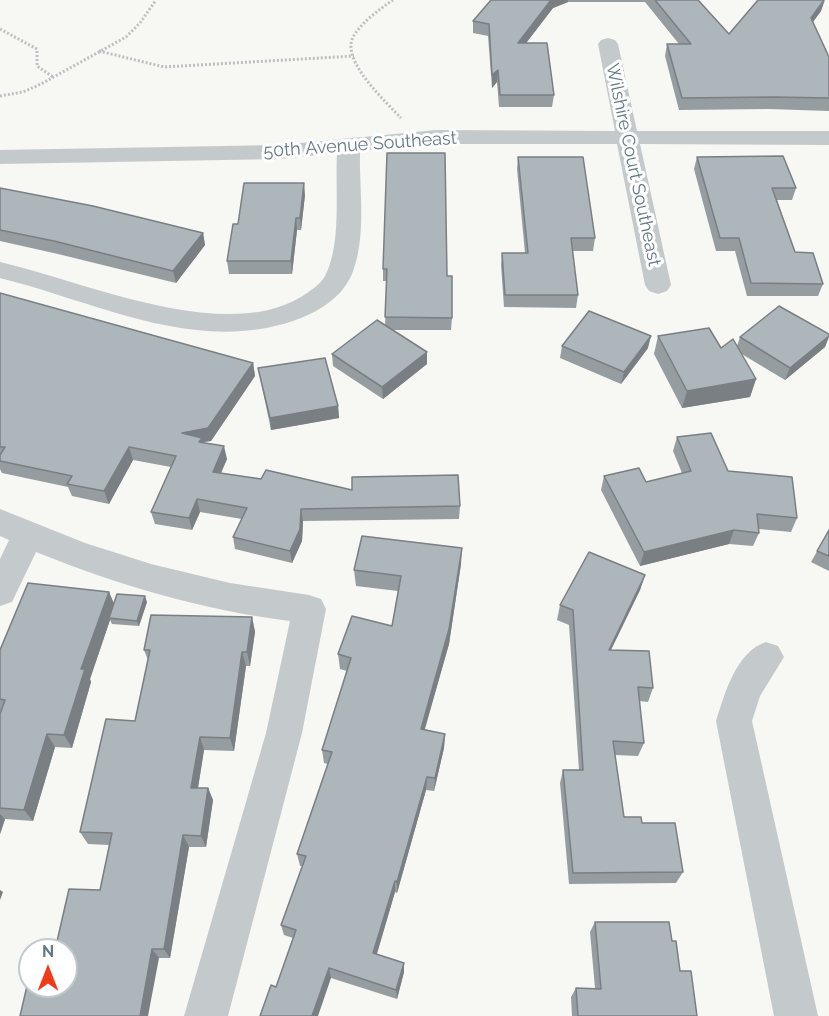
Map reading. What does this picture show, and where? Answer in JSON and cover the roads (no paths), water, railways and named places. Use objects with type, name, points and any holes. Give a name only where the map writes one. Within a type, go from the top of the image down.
[{"type":"street","name":"Wilshire Court Southeast","points":[[608,44],[658,285]]},
{"type":"street","name":"50th Avenue Southeast","points":[[0,157],[280,152],[436,137],[829,138]]},
{"type":"street","points":[[0,270],[190,323],[227,325],[258,323],[290,313],[327,292],[339,273],[345,254],[348,146]]},
{"type":"street","points":[[0,592],[14,529],[167,584],[273,605],[309,609],[284,733],[206,1016]]},
{"type":"street","points":[[766,657],[744,690],[734,721],[796,1016]]}]
